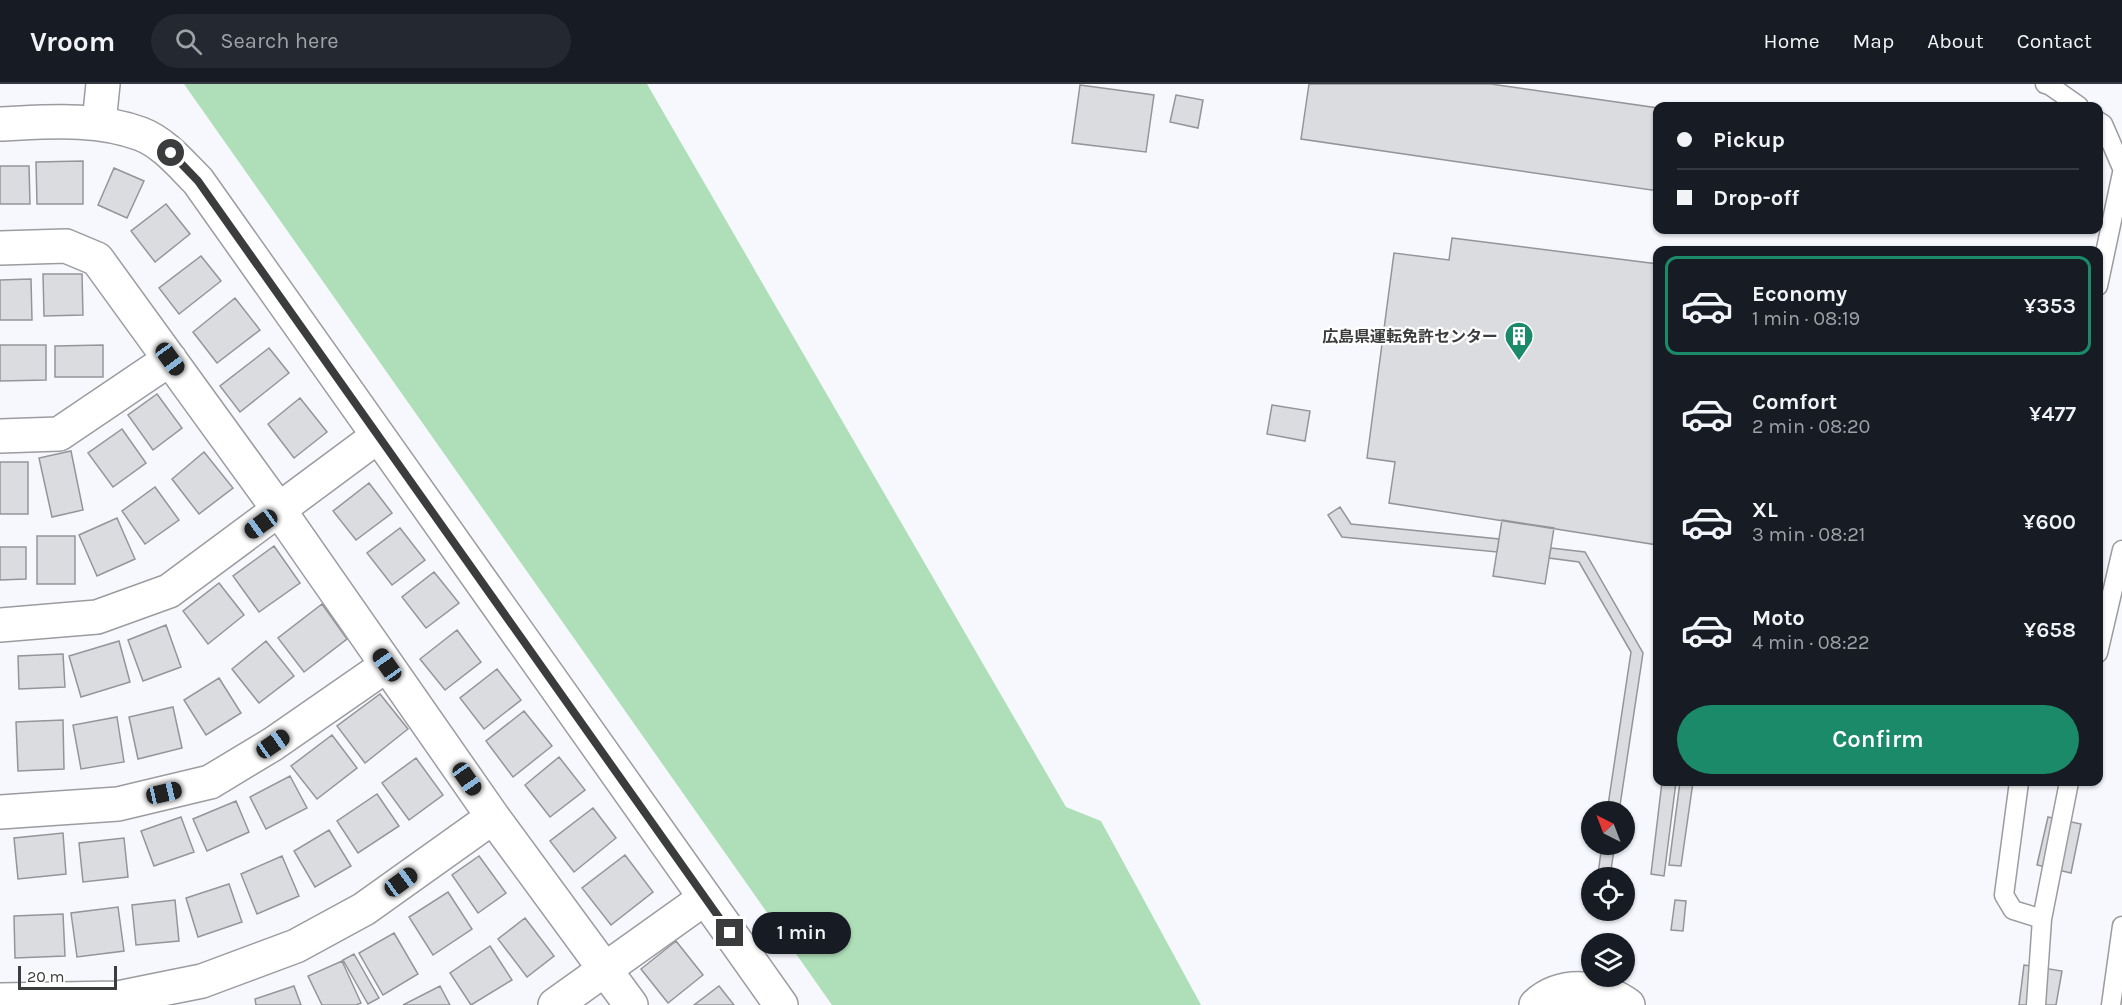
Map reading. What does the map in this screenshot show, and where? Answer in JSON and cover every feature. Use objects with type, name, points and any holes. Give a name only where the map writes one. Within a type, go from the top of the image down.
[{"type":"street","points":[[99,123],[103,84]]},
{"type":"street","points":[[0,124],[99,123],[143,135],[171,153],[198,181],[781,1005]]},
{"type":"street","points":[[0,248],[66,246],[97,259],[279,510],[493,817],[631,1005]]},
{"type":"street","points":[[0,436],[59,434],[170,359]]},
{"type":"street","points":[[0,625],[97,617],[169,591],[378,436]]},
{"type":"street","points":[[0,812],[118,804],[210,782],[273,744],[387,665]]},
{"type":"street","points":[[0,1000],[118,998],[202,981],[296,946],[364,909],[493,817]]},
{"type":"street","points":[[555,1005],[705,898]]},
{"type":"street","points":[[1536,1005],[1565,990],[1590,988],[1615,996],[1628,1005]]},
{"type":"lane","points":[[2045,84],[2073,102]]},
{"type":"lane","points":[[2103,124],[2122,168]]},
{"type":"lane","points":[[2103,262],[2122,173]]},
{"type":"lane","points":[[2103,632],[2122,550]]},
{"type":"lane","points":[[2018,786],[2004,895],[2013,910],[2042,919]]},
{"type":"lane","points":[[2036,1005],[2042,919],[2068,786]]},
{"type":"lane","points":[[2111,1005],[2122,926]]},
{"type":"green space","points":[[184,84],[647,84],[1066,807],[1101,821],[1201,1005],[832,1005]]},
{"type":"building","points":[[1309,84],[1491,84],[1653,107],[1653,190],[1301,139]]},
{"type":"building","points":[[1080,85],[1154,95],[1146,152],[1072,143]]},
{"type":"building","points":[[1176,95],[1203,100],[1198,128],[1170,122]]},
{"type":"building","points":[[83,161],[83,204],[37,204],[36,162]]},
{"type":"building","points":[[0,166],[29,166],[30,204],[0,204]]},
{"type":"building","points":[[114,168],[144,181],[127,218],[98,205]]},
{"type":"building","points":[[166,204],[190,234],[155,262],[131,231]]},
{"type":"building","name":"広島県運転免許センター","points":[[1452,238],[1653,263],[1653,544],[1389,503],[1395,462],[1367,458],[1394,253],[1449,260]]},
{"type":"building","points":[[201,256],[221,281],[179,314],[159,288]]},
{"type":"building","points":[[43,274],[82,274],[83,315],[44,316]]},
{"type":"building","points":[[31,279],[32,320],[0,320],[0,280]]},
{"type":"building","points":[[235,298],[260,330],[217,363],[193,332]]},
{"type":"building","points":[[0,345],[46,345],[46,380],[0,381]]},
{"type":"building","points":[[103,345],[103,377],[55,377],[55,346]]},
{"type":"building","points":[[269,348],[289,373],[240,412],[220,386]]},
{"type":"building","points":[[157,394],[182,428],[153,450],[128,415]]},
{"type":"building","points":[[300,398],[327,432],[294,458],[268,424]]},
{"type":"building","points":[[1272,405],[1310,411],[1305,441],[1267,434]]},
{"type":"building","points":[[122,429],[146,463],[113,487],[88,453]]},
{"type":"building","points":[[71,451],[83,510],[52,517],[39,458]]},
{"type":"building","points":[[204,452],[233,488],[199,514],[172,479]]},
{"type":"building","points":[[0,462],[28,462],[28,514],[0,514]]},
{"type":"building","points":[[369,483],[392,513],[356,540],[333,511]]},
{"type":"building","points":[[155,487],[179,520],[145,544],[122,511]]},
{"type":"building","points":[[1340,507],[1351,524],[1499,539],[1497,552],[1342,537],[1328,515]]},
{"type":"building","points":[[117,518],[135,559],[97,576],[79,535]]},
{"type":"building","points":[[1502,520],[1554,528],[1545,584],[1493,576]]},
{"type":"building","points":[[400,528],[425,560],[392,585],[367,553]]},
{"type":"building","points":[[37,536],[75,536],[75,584],[37,584]]},
{"type":"building","points":[[274,546],[300,583],[259,612],[233,576]]},
{"type":"building","points":[[0,547],[26,547],[26,579],[0,580]]},
{"type":"building","points":[[1551,548],[1585,552],[1643,653],[1621,801],[1609,801],[1631,652],[1579,562],[1549,558]]},
{"type":"building","points":[[434,572],[459,603],[426,628],[402,597]]},
{"type":"building","points":[[219,583],[244,615],[208,644],[183,611]]},
{"type":"building","points":[[322,604],[347,639],[304,672],[278,638]]},
{"type":"building","points":[[166,625],[181,667],[143,681],[128,640]]},
{"type":"building","points":[[457,630],[481,662],[445,690],[420,659]]},
{"type":"building","points":[[119,641],[130,682],[81,697],[69,656]]},
{"type":"building","points":[[266,641],[294,676],[259,703],[232,669]]},
{"type":"building","points":[[63,654],[65,687],[19,689],[18,656]]},
{"type":"building","points":[[497,669],[521,700],[484,729],[460,698]]},
{"type":"building","points":[[219,678],[241,713],[206,735],[184,700]]},
{"type":"building","points":[[380,694],[408,729],[365,763],[337,726]]},
{"type":"building","points":[[173,707],[182,748],[138,759],[129,717]]},
{"type":"building","points":[[524,711],[552,746],[513,777],[486,741]]},
{"type":"building","points":[[117,717],[124,762],[81,769],[73,725]]},
{"type":"building","points":[[63,720],[64,769],[18,771],[16,722]]},
{"type":"building","points":[[332,735],[357,768],[317,799],[291,766]]},
{"type":"building","points":[[559,757],[585,790],[550,817],[525,785]]},
{"type":"building","points":[[416,758],[443,795],[409,820],[382,783]]},
{"type":"building","points":[[290,776],[307,808],[266,829],[250,797]]},
{"type":"building","points":[[1662,786],[1675,786],[1664,876],[1651,874]]},
{"type":"building","points":[[1679,786],[1692,786],[1681,866],[1669,865]]},
{"type":"building","points":[[377,794],[399,826],[358,853],[337,821]]},
{"type":"building","points":[[236,801],[249,832],[207,851],[193,819]]},
{"type":"building","points":[[593,808],[616,838],[574,872],[550,841]]},
{"type":"building","points":[[181,817],[194,852],[154,866],[141,831]]},
{"type":"building","points":[[2048,817],[2081,824],[2071,873],[2037,865]]},
{"type":"building","points":[[329,830],[351,866],[315,887],[294,851]]},
{"type":"building","points":[[63,833],[66,874],[18,879],[14,838]]},
{"type":"building","points":[[124,838],[128,877],[83,882],[79,843]]},
{"type":"building","points":[[625,855],[653,892],[611,925],[582,888]]},
{"type":"building","points":[[1601,855],[1613,855],[1611,867],[1599,867]]},
{"type":"building","points":[[282,856],[299,896],[257,914],[241,874]]},
{"type":"building","points":[[479,856],[506,893],[478,913],[452,875]]},
{"type":"building","points":[[229,884],[242,922],[198,937],[186,898]]},
{"type":"building","points":[[448,892],[472,929],[433,955],[409,917]]},
{"type":"building","points":[[175,900],[179,941],[136,945],[132,905]]},
{"type":"building","points":[[1675,900],[1686,901],[1683,931],[1671,930]]},
{"type":"building","points":[[118,907],[124,951],[77,957],[71,913]]},
{"type":"building","points":[[63,914],[65,956],[15,958],[14,916]]},
{"type":"building","points":[[525,918],[554,956],[527,977],[498,939]]},
{"type":"building","points":[[394,933],[418,974],[383,995],[359,953]]},
{"type":"building","points":[[676,941],[703,975],[668,1003],[641,969]]},
{"type":"building","points":[[490,946],[512,980],[471,1005],[450,973]]},
{"type":"building","points":[[354,954],[379,998],[368,1004],[343,960]]},
{"type":"building","points":[[342,961],[361,1003],[322,1005],[308,976]]},
{"type":"building","points":[[2024,965],[2062,971],[2056,1005],[2019,1005]]},
{"type":"building","points":[[294,986],[301,1005],[256,1005],[255,999]]},
{"type":"building","points":[[440,986],[450,1005],[403,1005]]},
{"type":"building","points":[[719,986],[734,1005],[694,1005]]},
{"type":"place","name":"広島県運転免許センター","points":[[1519,362]]},
{"type":"route","points":[[171,153],[198,181],[730,933]]}]
